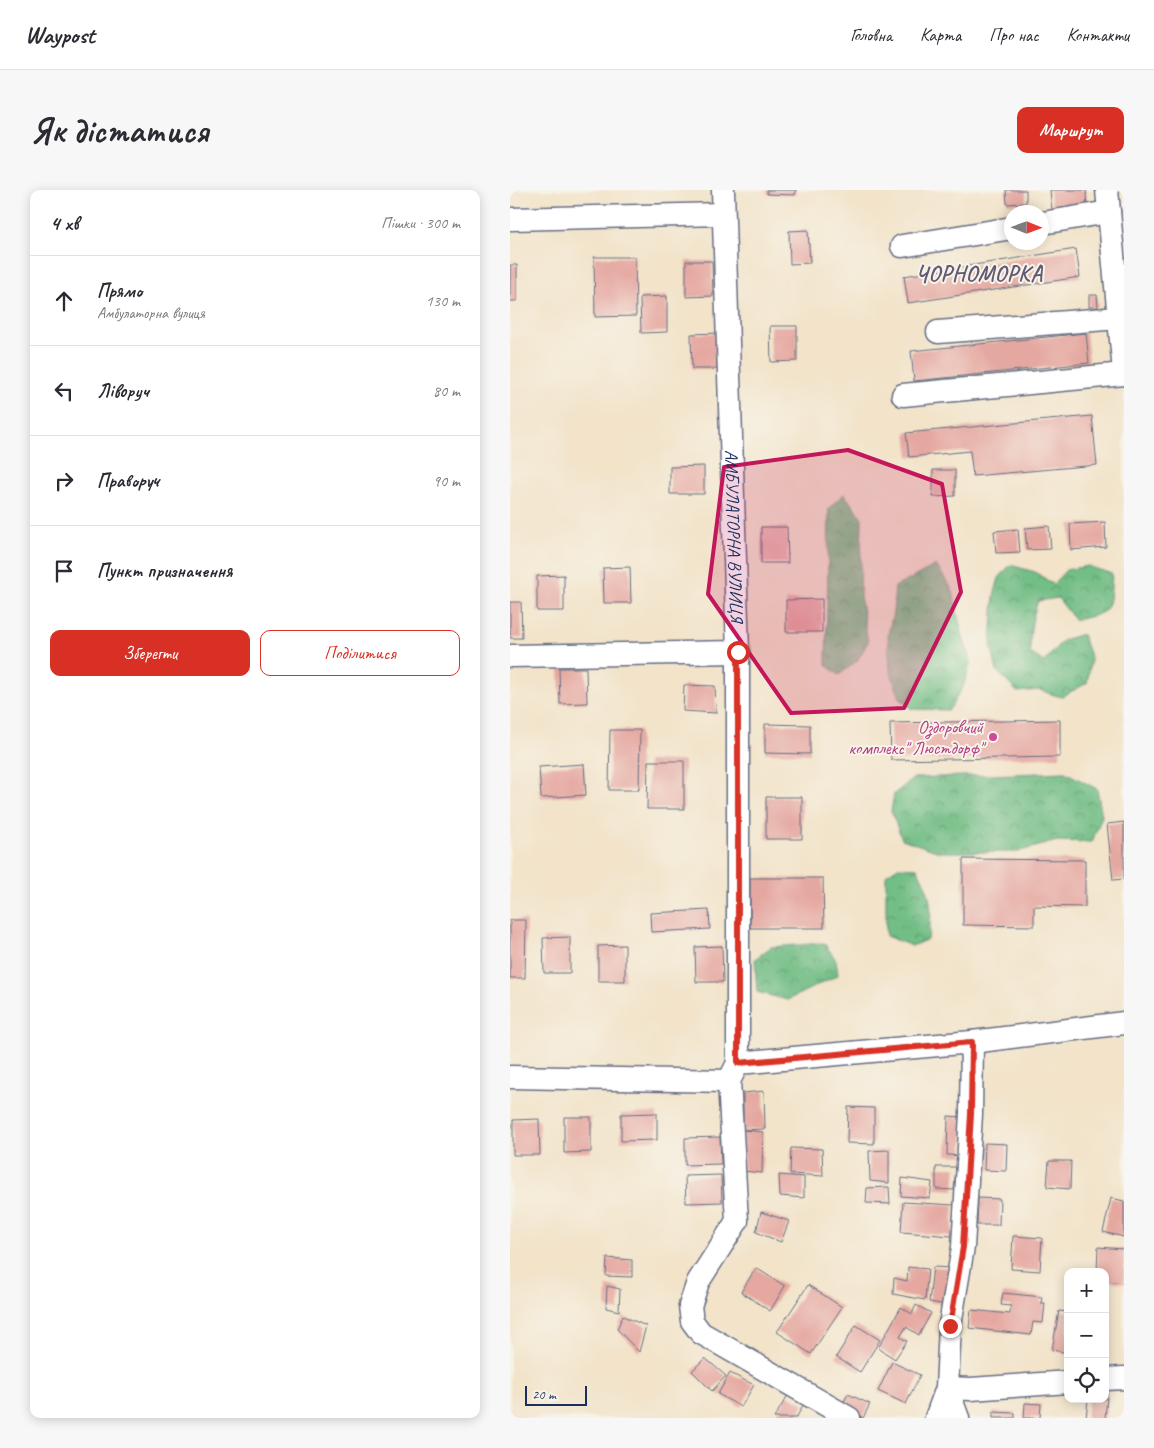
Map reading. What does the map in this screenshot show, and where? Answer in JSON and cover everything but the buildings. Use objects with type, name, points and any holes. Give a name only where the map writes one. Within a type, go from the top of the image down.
[{"type":"street","name":"АМБУЛАТОРНА ВУЛИЦЯ","points":[[723,190],[738,652],[734,1072],[737,1221],[698,1282],[690,1306],[692,1321],[701,1333],[849,1418]]},
{"type":"street","points":[[903,395],[1124,373],[1108,201],[1049,221]]},
{"type":"street","points":[[510,219],[724,214]]},
{"type":"street","points":[[902,246],[1004,229]]},
{"type":"street","points":[[938,332],[1119,318]]},
{"type":"street","points":[[510,656],[738,652]]},
{"type":"street","points":[[510,1077],[734,1072],[1124,1023]]},
{"type":"street","points":[[942,1417],[947,1388],[950,1326],[963,1247],[971,1114],[972,1042]]},
{"type":"street","points":[[1109,1379],[1124,1378]]},
{"type":"street","points":[[947,1388],[970,1389],[1064,1382]]},
{"type":"highlighted area","points":[[848,450],[942,484],[961,592],[904,708],[791,713],[708,594],[724,467]]},
{"type":"green space","points":[[844,494],[862,518],[860,596],[868,642],[857,661],[839,675],[826,665],[829,508]]},
{"type":"green space","points":[[936,565],[953,591],[962,634],[971,662],[963,687],[949,710],[911,709],[900,698],[890,670],[888,634],[893,613],[895,587]]},
{"type":"green space","points":[[1010,565],[1035,572],[1053,584],[1066,570],[1088,566],[1112,574],[1109,603],[1103,612],[1096,615],[1075,620],[1058,598],[1038,601],[1031,627],[1030,653],[1044,662],[1063,640],[1082,634],[1091,659],[1087,683],[1061,697],[1039,690],[1017,692],[997,671],[991,645],[994,596],[999,578]]},
{"type":"green space","points":[[1065,772],[1097,789],[1102,816],[1092,842],[1057,841],[1017,852],[939,852],[902,839],[891,811],[894,794],[914,778]]},
{"type":"green space","points":[[898,867],[917,868],[926,887],[930,902],[928,939],[912,946],[886,936],[886,875]]},
{"type":"green space","points":[[824,943],[836,960],[838,975],[787,1000],[757,992],[755,959],[771,947]]},
{"type":"place","name":"Оздоровчий комплекс\" Люстдорф\"","points":[[993,737]]},
{"type":"district","name":"ЧОРНОМОРКА","points":[[979,274]]},
{"type":"route","points":[[738,652],[738,1063],[972,1042],[971,1114],[963,1247],[950,1326]]}]
